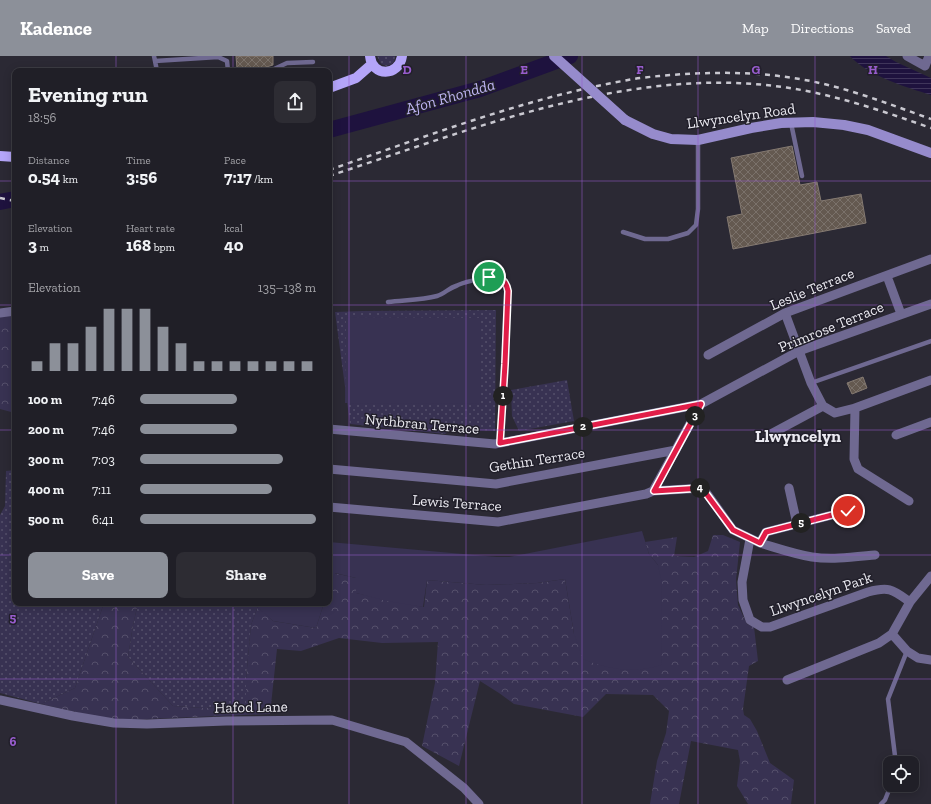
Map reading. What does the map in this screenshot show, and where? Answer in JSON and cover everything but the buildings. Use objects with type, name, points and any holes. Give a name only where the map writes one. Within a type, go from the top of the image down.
[{"type":"main road","points":[[332,87],[356,78],[371,60],[378,70],[384,72],[395,69],[399,65],[402,56]]},
{"type":"main road","name":"Llwyncelyn Road","points":[[554,56],[625,120],[653,134],[671,139],[698,140],[751,128],[813,122],[844,125],[868,130],[931,153]]},
{"type":"main road","points":[[0,156],[12,157]]},
{"type":"street","points":[[907,56],[924,66],[929,56]]},
{"type":"street","name":"Leslie Terrace","points":[[708,355],[785,313],[931,259]]},
{"type":"street","points":[[887,276],[901,314]]},
{"type":"street","name":"Primrose Terrace","points":[[701,404],[799,351],[931,304]]},
{"type":"street","points":[[0,314],[12,312]]},
{"type":"street","points":[[785,313],[811,383],[823,406],[835,413],[854,408],[931,380]]},
{"type":"street","points":[[654,491],[701,404]]},
{"type":"street","name":"Nythbran Terrace","points":[[332,429],[494,444],[701,404]]},
{"type":"street","points":[[770,435],[823,406]]},
{"type":"street","points":[[854,408],[854,459],[858,469],[909,501]]},
{"type":"street","points":[[896,435],[931,422]]},
{"type":"street","name":"Gethin Terrace","points":[[332,469],[496,484],[676,450]]},
{"type":"street","name":"Lewis Terrace","points":[[332,507],[498,522],[646,494],[654,491],[702,488],[733,530],[750,539]]},
{"type":"street","points":[[789,488],[797,524]]},
{"type":"street","points":[[760,543],[766,532],[848,511]]},
{"type":"street","points":[[750,539],[792,553],[813,557],[843,558],[875,555]]},
{"type":"street","name":"Llwyncelyn Park","points":[[750,539],[742,582],[743,600],[750,620],[762,627],[770,627],[882,588],[895,592],[910,602]]},
{"type":"street","points":[[787,680],[879,643],[892,634],[910,602],[931,576]]},
{"type":"street","points":[[892,634],[907,651],[918,658],[931,660]]},
{"type":"street","name":"Hafod Lane","points":[[0,700],[73,716],[114,723],[147,724],[226,721],[332,720],[406,742],[464,788],[479,804]]},
{"type":"lane","points":[[156,68],[154,58],[218,57],[227,61],[228,68]]},
{"type":"lane","points":[[276,68],[287,63],[313,62]]},
{"type":"lane","points":[[791,123],[802,176]]},
{"type":"lane","points":[[623,232],[645,239],[668,239],[688,232],[696,225],[698,209],[698,140]]},
{"type":"lane","points":[[388,302],[438,296],[455,286],[489,277],[496,276],[504,282],[508,291],[508,312],[500,443]]},
{"type":"lane","points":[[811,383],[931,341]]},
{"type":"lane","points":[[895,756],[888,699],[907,651]]},
{"type":"lane","points":[[881,804],[885,800],[888,792]]},
{"type":"green space","points":[[377,56],[395,56],[393,63],[386,66],[381,64]]},
{"type":"green space","points":[[496,310],[495,431],[452,429],[445,434],[350,424],[335,312]]},
{"type":"green space","points":[[12,313],[12,412],[0,409],[0,315]]},
{"type":"green space","points":[[346,317],[481,318],[480,404],[345,403]]},
{"type":"green space","points":[[567,380],[574,421],[519,431],[512,416],[511,390]]},
{"type":"green space","points":[[12,470],[12,606],[103,606],[75,688],[41,704],[0,693],[0,515],[5,506],[6,471]]},
{"type":"green space","points":[[642,531],[649,554],[658,565],[662,584],[661,665],[651,668],[631,670],[611,668],[583,659],[574,634],[565,579],[537,583],[486,585],[427,580],[423,607],[387,601],[356,593],[356,578],[335,573],[332,581],[332,542],[509,557]]},
{"type":"green space","points":[[713,535],[723,535],[740,542],[736,580],[738,605],[747,624],[754,627],[758,661],[749,666],[743,709],[744,715],[750,719],[757,731],[770,763],[794,780],[791,804],[748,804],[737,786],[740,761],[738,750],[691,741],[679,804],[650,804],[657,761],[666,733],[669,711],[653,695],[606,694],[583,717],[514,704],[480,681],[459,766],[422,746],[435,683],[438,642],[382,643],[339,638],[301,651],[277,649],[270,714],[122,720],[89,715],[41,704],[75,688],[103,606],[137,606],[128,657],[173,706],[203,708],[246,706],[246,679],[251,625],[258,606],[273,621],[316,628],[323,606],[332,606],[332,579],[334,573],[356,578],[356,593],[424,607],[427,580],[486,585],[537,583],[565,579],[574,634],[658,565],[649,554],[645,542],[677,537],[674,556],[694,557],[708,551]]},
{"type":"green space","points":[[137,606],[258,606],[251,625],[246,679],[246,706],[203,708],[173,706],[128,657]]},
{"type":"green space","points":[[256,606],[323,606],[316,628],[273,621]]},
{"type":"shaded area","points":[[850,56],[886,56],[931,78],[931,95],[877,75]]},
{"type":"waterway","name":"Afon Rhondda","points":[[332,129],[480,89],[570,56]]},
{"type":"waterway","name":"Afon Rhondda","points":[[0,202],[12,200]]},
{"type":"railway","points":[[332,169],[514,107],[632,79],[659,76],[726,73],[760,74],[793,78],[846,90],[931,119]]},
{"type":"railway","points":[[332,175],[489,123],[599,95],[654,87],[710,83],[765,85],[807,91],[849,101],[931,128]]},
{"type":"railway","points":[[0,198],[12,200]]},
{"type":"district","name":"Llwyncelyn","points":[[798,436]]},
{"type":"route","points":[[489,277],[496,276],[501,278],[507,285],[508,291],[500,443],[701,404],[654,491],[702,488],[733,530],[760,543],[766,532],[848,511]]}]
